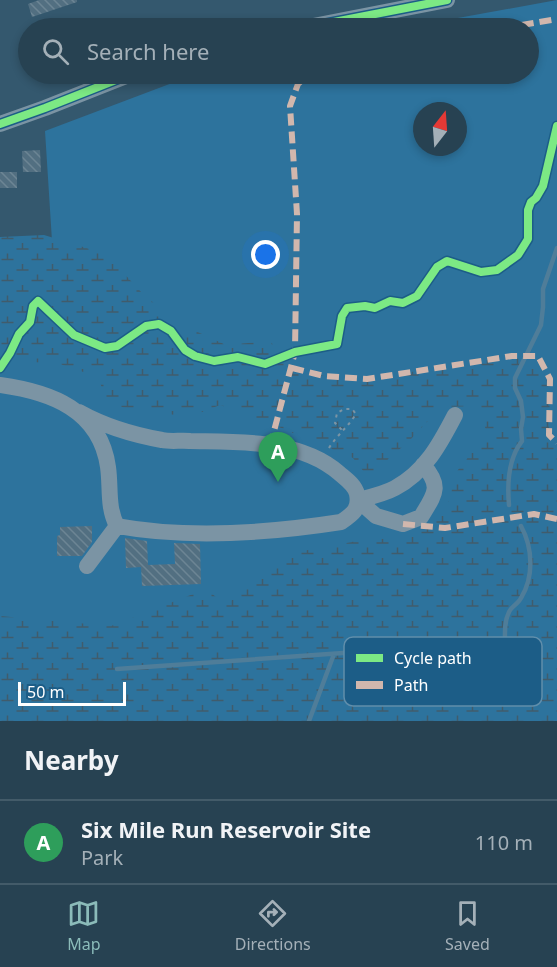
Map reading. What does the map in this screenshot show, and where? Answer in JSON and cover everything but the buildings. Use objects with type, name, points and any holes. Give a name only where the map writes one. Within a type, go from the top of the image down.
[{"type":"street","points":[[354,18],[447,0]]},
{"type":"street","points":[[0,124],[106,84]]},
{"type":"street","points":[[0,385],[43,394],[109,425],[164,441],[266,445],[288,449],[329,465],[355,488],[358,500],[354,514],[341,522],[312,526],[245,533],[161,531],[117,526]]},
{"type":"street","points":[[80,412],[97,432],[102,447],[108,467],[111,515],[117,526]]},
{"type":"street","points":[[358,500],[394,489],[423,465],[434,454],[455,415]]},
{"type":"street","points":[[358,500],[376,516],[403,524],[421,517],[435,494],[433,476],[423,465]]},
{"type":"street","points":[[87,566],[117,526]]},
{"type":"path","points":[[322,461],[342,430],[350,424],[356,414],[352,409],[344,408],[337,413],[335,423],[342,430]]},
{"type":"green space","points":[[557,0],[557,721],[0,721],[0,243],[52,241],[45,131],[170,84],[539,84],[539,18],[458,18]]},
{"type":"green space","points":[[44,235],[106,254],[142,293],[176,322],[226,345],[270,341],[292,368],[324,376],[367,379],[512,356],[538,356],[550,379],[549,435],[557,443],[557,721],[0,721],[0,616],[111,626],[206,589],[226,605],[274,565],[297,552],[357,541],[407,537],[425,525],[450,500],[454,475],[487,433],[478,406],[441,407],[410,440],[368,477],[353,458],[220,405],[189,417],[108,405],[98,377],[57,363],[0,361],[0,237]]},
{"type":"waterway","points":[[509,505],[509,472],[514,455],[522,441],[523,417],[521,401],[515,388],[515,378],[541,325],[543,289],[557,248]]},
{"type":"waterway","points":[[505,637],[507,616],[520,600],[530,572],[530,553],[521,526]]},
{"type":"waterway","points":[[117,669],[344,653]]},
{"type":"waterway","points":[[309,721],[334,654]]},
{"type":"marked path","points":[[539,22],[557,19]]},
{"type":"marked path","points":[[270,446],[295,352],[297,214],[290,106],[298,84]]},
{"type":"marked path","points":[[292,368],[324,376],[367,379],[512,356],[538,356],[550,379],[549,435],[557,443]]},
{"type":"marked path","points":[[403,524],[445,528],[534,514],[557,519]]},
{"type":"cycle path","points":[[354,18],[447,0]]},
{"type":"cycle path","points":[[0,124],[106,84]]},
{"type":"cycle path","points":[[0,368],[19,334],[30,322],[33,306],[38,301],[74,335],[105,348],[117,346],[146,326],[159,324],[171,331],[185,350],[195,356],[214,361],[238,357],[265,364],[295,352],[337,344],[342,316],[347,308],[365,306],[375,308],[390,301],[403,303],[417,296],[437,267],[447,261],[481,272],[497,270],[518,255],[528,239],[528,210],[543,186],[557,126]]},
{"type":"place","name":"Six Mile Run Reservoir Site","points":[[278,482]]}]
